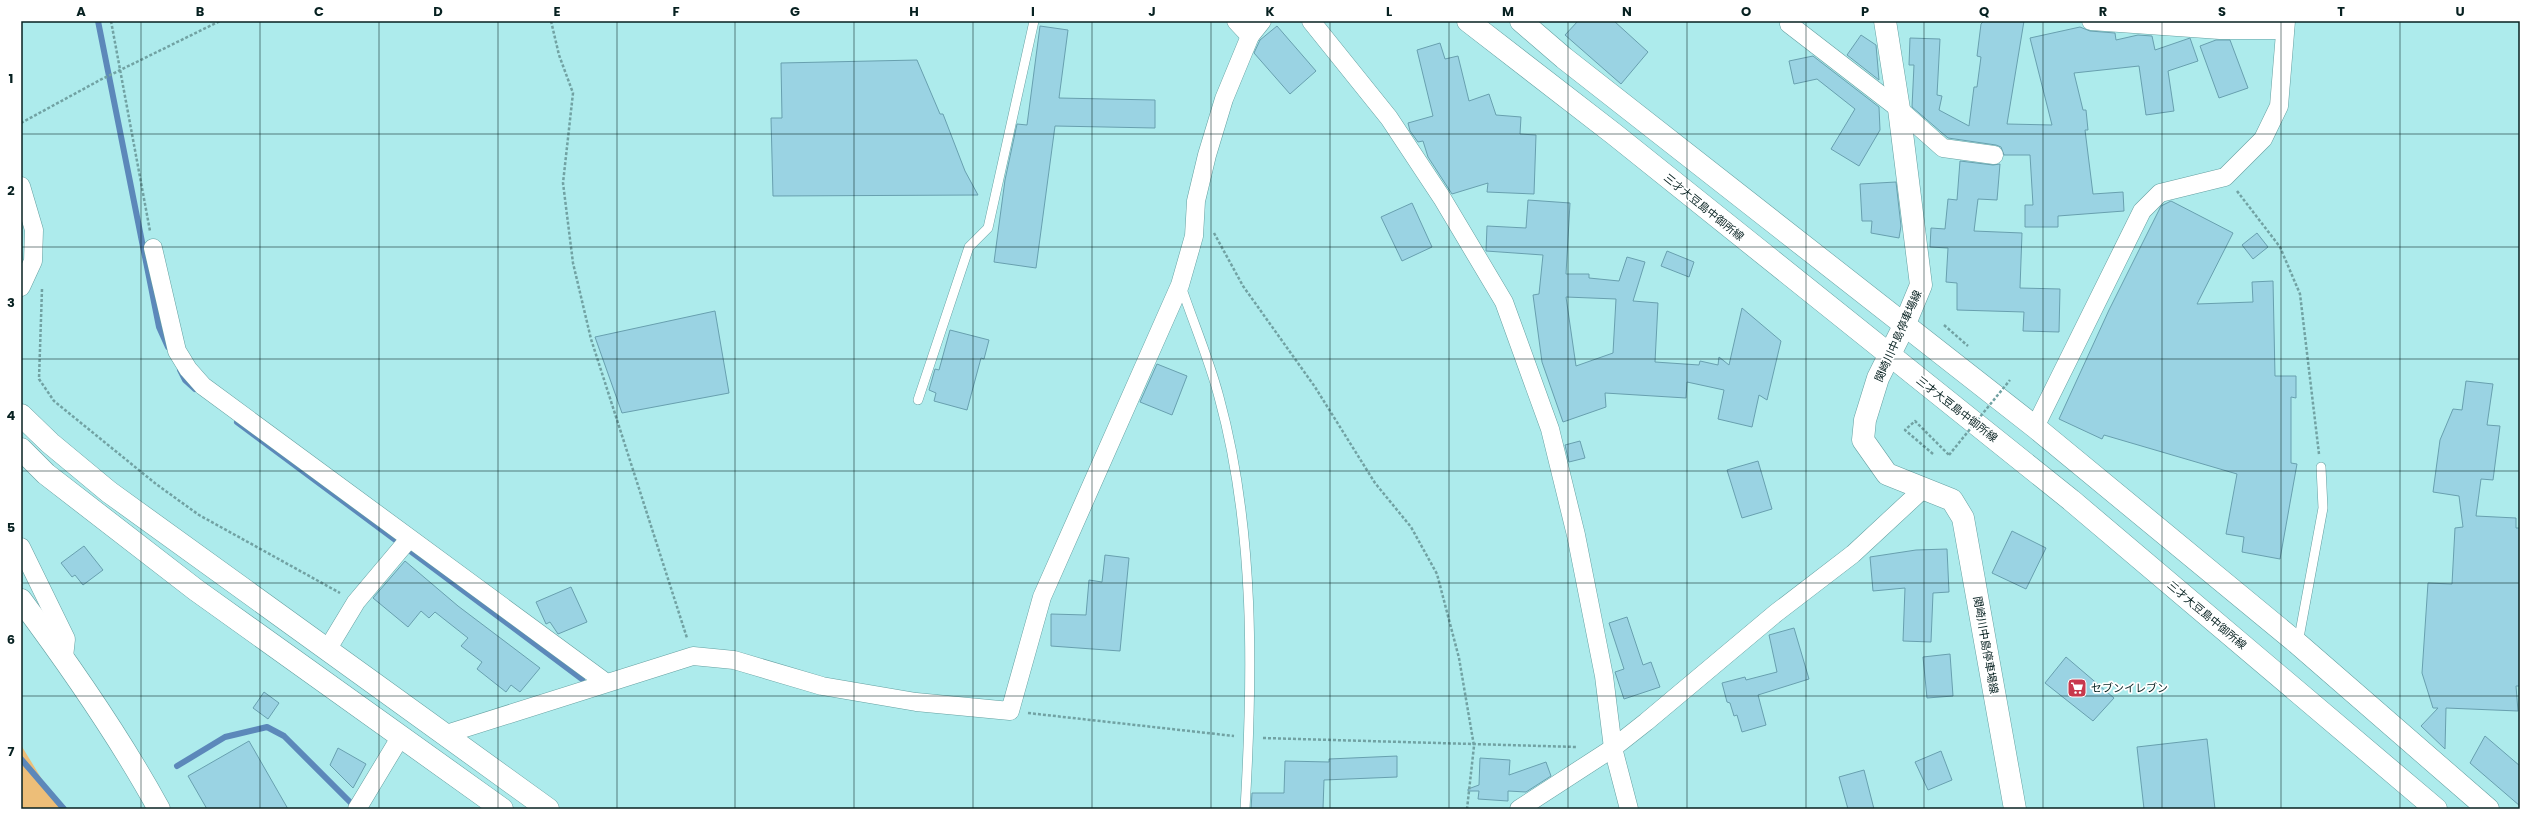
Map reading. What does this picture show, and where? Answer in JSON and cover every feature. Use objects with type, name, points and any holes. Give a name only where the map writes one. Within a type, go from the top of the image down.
[{"type":"main road","name":"三才大豆島中御所線","points":[[1468,21],[1614,134],[2071,500],[2436,809]]},
{"type":"main road","points":[[1521,21],[1564,58],[2035,428],[2298,644],[2488,809]]},
{"type":"main road","name":"関崎川中島停車場線","points":[[1885,21],[1899,109],[1920,284],[1904,326],[1878,378],[1865,420],[1863,440],[1886,474],[1952,500],[1963,518],[2015,809]]},
{"type":"main road","points":[[21,415],[50,443],[109,492],[443,735],[548,809]]},
{"type":"main road","points":[[21,449],[46,474],[196,590],[502,809]]},
{"type":"main road","points":[[21,600],[64,657],[137,769],[159,809]]},
{"type":"street","points":[[1236,21],[1250,36]]},
{"type":"street","points":[[443,735],[605,682],[693,656],[734,660],[822,686],[916,702],[1010,711],[1042,597],[1180,285],[1194,236],[1196,201],[1207,156],[1224,99],[1250,36],[1262,21]]},
{"type":"street","points":[[1311,21],[1389,118],[1442,198],[1504,302],[1550,429],[1576,535],[1604,676],[1613,748],[1630,809]]},
{"type":"street","points":[[2035,428],[2142,211],[2160,193],[2225,177],[2263,139],[2279,106],[2285,26],[2220,30],[2091,21]]},
{"type":"street","points":[[1793,22],[1899,109],[1943,148],[1994,154]]},
{"type":"street","points":[[21,186],[34,230],[33,261],[21,287]]},
{"type":"street","points":[[154,248],[170,330],[177,350],[188,369],[203,386],[605,682]]},
{"type":"street","points":[[1519,809],[1613,748],[1776,613],[1853,554],[1924,489]]},
{"type":"street","points":[[327,650],[356,602],[409,539]]},
{"type":"street","points":[[21,547],[66,639],[64,657]]},
{"type":"street","points":[[357,809],[401,736]]},
{"type":"lane","points":[[918,400],[969,247],[988,228],[1034,21]]},
{"type":"lane","points":[[1180,285],[1219,397],[1242,508],[1249,640],[1249,738],[1245,809]]},
{"type":"lane","points":[[2298,644],[2323,508],[2321,467]]},
{"type":"path","points":[[111,21],[154,248]]},
{"type":"path","points":[[21,123],[100,80],[220,21]]},
{"type":"path","points":[[551,21],[559,55],[573,92],[563,183],[573,263],[591,339],[693,656]]},
{"type":"path","points":[[2225,177],[2254,211],[2280,247],[2300,294],[2321,467]]},
{"type":"path","points":[[1196,201],[1243,286],[1315,387],[1375,483],[1411,527],[1437,574],[1459,658],[1474,746],[1467,809]]},
{"type":"path","points":[[33,261],[43,290],[39,379],[54,401],[156,484],[199,515],[356,602]]},
{"type":"path","points":[[1933,454],[1905,430],[1914,421],[1949,455],[2010,380]]},
{"type":"path","points":[[1010,711],[1249,738],[1474,746],[1613,748]]},
{"type":"shaded area","points":[[21,745],[60,809],[21,809]]},
{"type":"building","points":[[1578,21],[1614,21],[1648,52],[1621,84],[1565,35]]},
{"type":"building","points":[[1984,21],[2024,21],[2007,124],[2052,125],[2030,38],[2080,27],[2090,31],[2115,33],[2116,40],[2138,35],[2152,36],[2155,50],[2190,38],[2198,61],[2168,71],[2174,111],[2146,115],[2139,66],[2074,73],[2083,110],[2086,110],[2088,130],[2085,130],[2093,194],[2123,192],[2124,211],[2058,216],[2058,227],[2025,227],[2025,205],[2033,205],[2030,155],[2004,155],[2001,147],[1996,145],[1948,138],[1912,107],[1914,65],[1909,65],[1910,38],[1940,39],[1937,95],[1942,96],[1939,110],[1969,126],[1974,87],[1977,87],[1981,57],[1977,56],[1981,24]]},
{"type":"building","points":[[1040,26],[1068,30],[1059,98],[1155,100],[1155,128],[1055,126],[1036,268],[994,262],[1005,180],[1017,124],[1027,125]]},
{"type":"building","points":[[1277,26],[1316,71],[1290,94],[1254,53],[1260,40]]},
{"type":"building","points":[[1861,35],[1876,45],[1879,80],[1847,55]]},
{"type":"building","points":[[2216,40],[2230,40],[2248,88],[2219,98],[2200,46]]},
{"type":"building","points":[[1440,43],[1445,59],[1458,56],[1469,101],[1489,94],[1496,115],[1521,117],[1520,134],[1536,135],[1534,194],[1487,192],[1488,183],[1452,194],[1428,157],[1423,141],[1418,142],[1410,131],[1408,123],[1433,116],[1417,50]]},
{"type":"building","points":[[1813,56],[1879,107],[1880,130],[1859,166],[1831,149],[1855,109],[1817,79],[1794,84],[1789,61]]},
{"type":"building","points":[[917,60],[940,114],[943,114],[965,171],[978,195],[773,196],[771,118],[782,118],[781,63]]},
{"type":"building","points":[[1960,161],[1993,165],[2000,164],[1997,200],[1978,199],[1974,231],[2022,233],[2020,288],[2060,289],[2059,332],[2023,331],[2024,312],[1957,310],[1957,283],[1946,282],[1948,248],[1930,247],[1931,228],[1945,229],[1948,199],[1957,200]]},
{"type":"building","points":[[1896,182],[1901,226],[1899,238],[1871,233],[1872,221],[1862,221],[1860,184]]},
{"type":"building","points":[[1528,200],[1570,203],[1566,274],[1589,274],[1589,278],[1619,281],[1627,257],[1645,262],[1633,301],[1658,303],[1655,362],[1699,365],[1700,361],[1718,365],[1719,357],[1729,365],[1742,308],[1781,341],[1767,400],[1759,395],[1752,427],[1718,419],[1724,390],[1687,382],[1686,398],[1605,393],[1606,407],[1563,422],[1542,362],[1533,295],[1539,294],[1543,255],[1486,251],[1487,226],[1526,228]],"holes":[[[1566,297],[1616,299],[1613,353],[1576,366]]]},
{"type":"building","points":[[2171,201],[2233,233],[2197,304],[2253,302],[2252,282],[2273,281],[2275,376],[2296,376],[2296,398],[2291,397],[2291,463],[2297,464],[2280,559],[2242,552],[2244,537],[2226,534],[2237,474],[2104,435],[2102,439],[2059,419],[2109,310],[2161,206]]},
{"type":"building","points":[[1412,203],[1432,247],[1402,261],[1381,217]]},
{"type":"building","points":[[2257,233],[2268,247],[2253,259],[2242,245]]},
{"type":"building","points":[[1667,251],[1694,262],[1689,277],[1661,266]]},
{"type":"building","points":[[715,311],[729,393],[622,413],[595,337]]},
{"type":"building","points":[[950,330],[989,340],[984,359],[981,358],[967,410],[934,401],[936,393],[929,390],[935,369],[939,370]]},
{"type":"building","points":[[1157,364],[1187,376],[1172,415],[1140,402]]},
{"type":"building","points":[[2466,381],[2493,384],[2487,425],[2500,426],[2493,480],[2481,479],[2476,516],[2516,518],[2516,528],[2520,528],[2520,686],[2516,686],[2518,711],[2446,708],[2445,749],[2421,726],[2438,708],[2433,708],[2422,673],[2428,583],[2452,584],[2455,528],[2463,527],[2459,496],[2433,492],[2440,440],[2453,409],[2462,410]]},
{"type":"building","points":[[1580,441],[1585,458],[1569,462],[1565,445]]},
{"type":"building","points":[[1758,461],[1772,509],[1742,518],[1727,470]]},
{"type":"building","points":[[2012,531],[2046,548],[2026,589],[1992,573]]},
{"type":"building","points":[[84,546],[103,570],[83,585],[75,575],[72,577],[61,563]]},
{"type":"building","points":[[1947,549],[1949,592],[1933,593],[1931,642],[1903,641],[1905,588],[1873,591],[1870,557],[1916,550]]},
{"type":"building","points":[[1105,555],[1129,558],[1120,651],[1051,646],[1051,614],[1086,615],[1089,580],[1102,582]]},
{"type":"building","points":[[405,561],[458,606],[540,668],[520,692],[511,685],[506,692],[477,669],[482,662],[461,646],[468,638],[435,612],[429,618],[421,611],[408,627],[373,598]]},
{"type":"building","points":[[571,587],[587,622],[558,634],[550,622],[546,624],[536,602]]},
{"type":"building","points":[[1627,617],[1643,665],[1651,662],[1660,687],[1624,699],[1615,672],[1624,669],[1609,623]]},
{"type":"building","points":[[1794,628],[1809,679],[1758,695],[1766,725],[1742,732],[1737,715],[1734,716],[1730,703],[1727,702],[1722,683],[1745,677],[1746,680],[1777,672],[1769,635]]},
{"type":"building","points":[[1950,654],[1953,696],[1927,698],[1923,657]]},
{"type":"building","points":[[2066,657],[2114,698],[2093,721],[2045,683]]},
{"type":"building","points":[[264,692],[279,703],[268,719],[253,708]]},
{"type":"building","points":[[2485,736],[2520,766],[2520,806],[2470,763]]},
{"type":"building","points":[[2207,739],[2215,809],[2144,809],[2137,747]]},
{"type":"building","points":[[249,741],[288,809],[207,809],[188,776]]},
{"type":"building","points":[[338,748],[366,764],[353,788],[330,765]]},
{"type":"building","points":[[1941,751],[1952,780],[1928,790],[1915,762]]},
{"type":"building","points":[[1397,756],[1397,777],[1324,780],[1323,809],[1251,809],[1252,793],[1284,793],[1285,761],[1329,762],[1329,759]]},
{"type":"building","points":[[1480,758],[1510,760],[1509,775],[1546,762],[1551,776],[1526,792],[1508,791],[1508,801],[1478,799],[1479,791],[1468,791],[1468,789],[1479,785]]},
{"type":"building","points":[[1864,770],[1874,809],[1848,809],[1839,777]]},
{"type":"waterway","points":[[98,21],[159,327],[168,347]]},
{"type":"waterway","points":[[180,370],[185,380],[195,389]]},
{"type":"waterway","points":[[237,422],[582,679]]},
{"type":"waterway","points":[[177,766],[225,737],[267,727],[284,736],[356,808]]},
{"type":"waterway","points":[[21,759],[64,809]]},
{"type":"place","name":"セブンイレブン","points":[[2077,688]]}]
